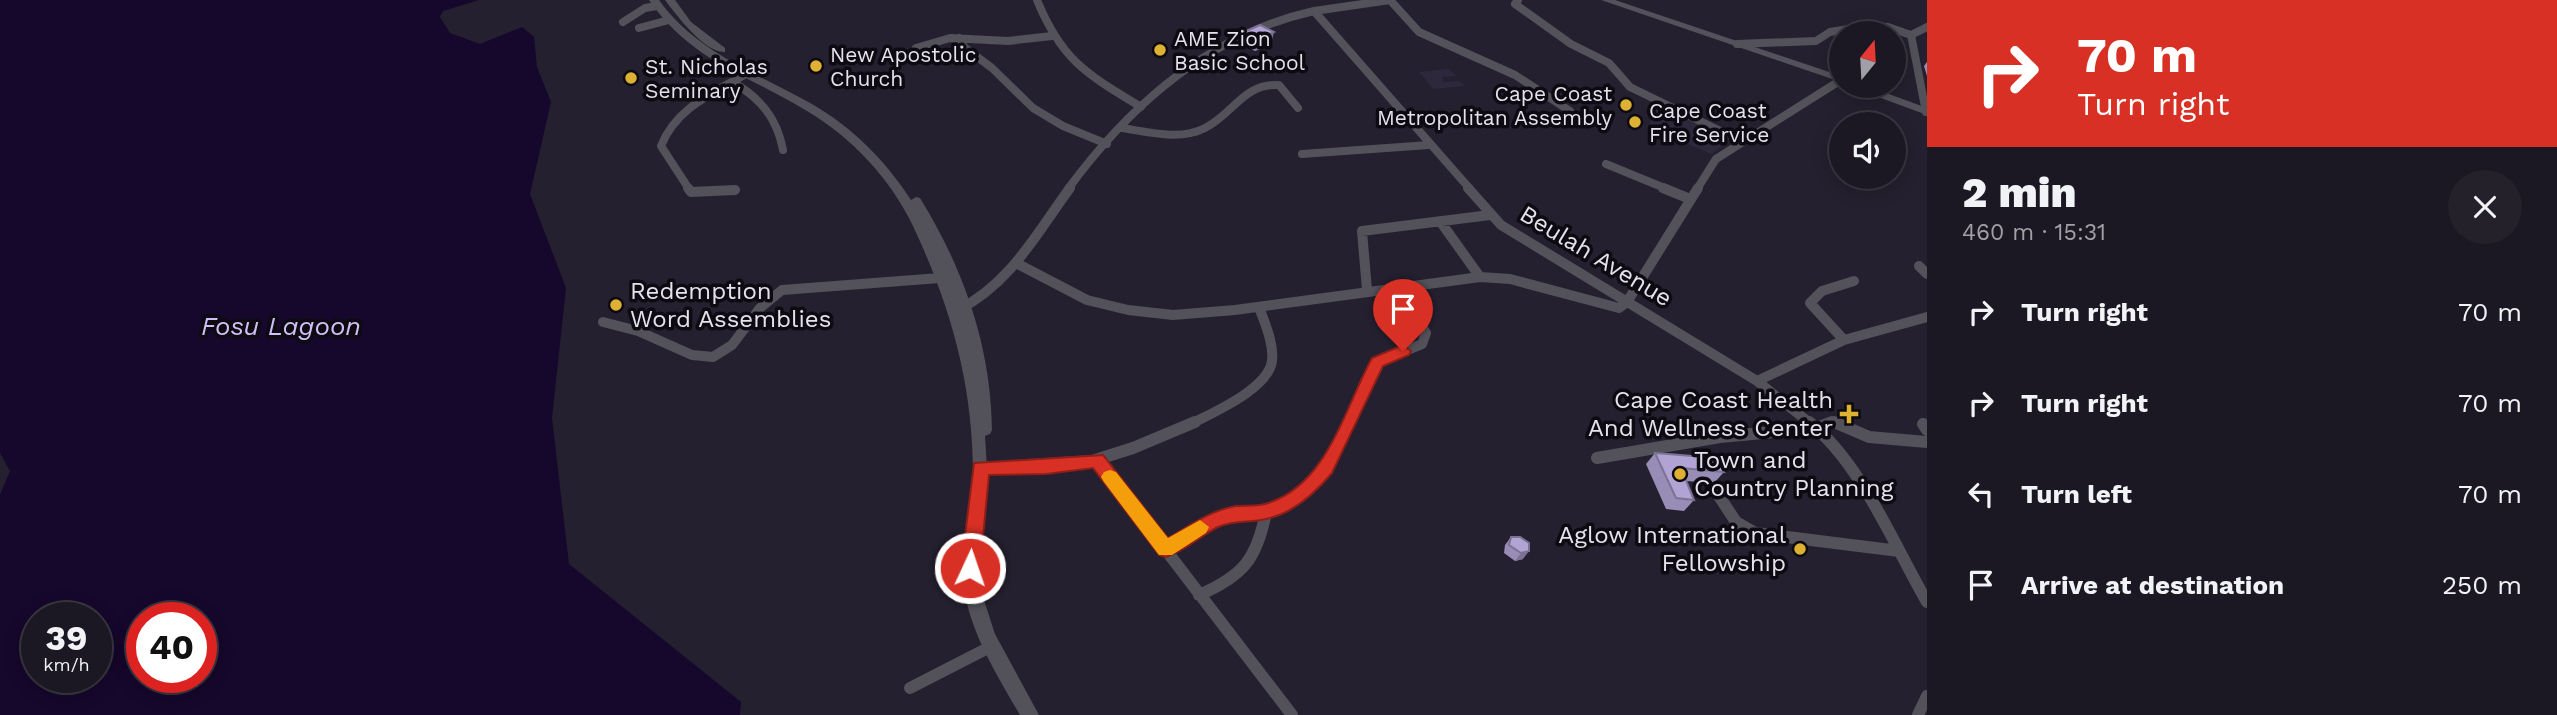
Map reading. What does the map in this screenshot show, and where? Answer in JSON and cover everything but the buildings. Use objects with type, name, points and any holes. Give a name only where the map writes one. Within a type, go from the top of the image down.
[{"type":"street","points":[[670,0],[688,23],[716,47],[827,109],[873,145],[891,164],[926,219],[985,386],[984,443],[970,551],[971,585],[990,647],[1030,715]]},
{"type":"street","points":[[1037,0],[1052,36],[1090,75],[1141,107]]},
{"type":"street","points":[[1348,0],[1355,6]]},
{"type":"street","points":[[960,309],[986,293],[1016,263],[1067,191],[1141,107],[1176,75],[1221,43],[1272,21],[1314,11],[1390,0],[1419,32],[1515,75],[1570,111]]},
{"type":"street","points":[[1518,0],[1515,4],[1522,11],[1571,44],[1609,63],[1630,88],[1741,141]]},
{"type":"street","points":[[1606,0],[1829,76]]},
{"type":"street","points":[[622,22],[655,3],[669,20],[704,49],[812,109],[874,160],[905,201],[940,278],[960,309]]},
{"type":"street","name":"Beulah Avenue","points":[[1314,11],[1490,215],[1513,234],[1757,381],[1816,428],[1857,479],[1927,602]]},
{"type":"street","points":[[639,28],[669,20]]},
{"type":"street","points":[[1737,44],[1816,41],[1830,32],[1879,25],[1911,35],[1927,27]]},
{"type":"street","points":[[1911,35],[1926,112]]},
{"type":"street","points":[[916,48],[959,38],[1008,41],[1052,36]]},
{"type":"street","points":[[959,38],[970,52],[992,68],[1033,108],[1063,126],[1107,144]]},
{"type":"street","points":[[735,190],[691,192],[661,146],[664,136],[679,117],[746,74]]},
{"type":"street","points":[[733,82],[765,105],[776,122],[783,149]]},
{"type":"street","points":[[1122,128],[1167,133],[1196,131],[1214,121],[1238,97],[1272,84],[1279,85],[1298,108]]},
{"type":"street","points":[[1016,263],[1074,294],[1128,310],[1173,315],[1259,307],[1367,290],[1480,277],[1510,279],[1619,308],[1627,302],[1716,159],[1829,87]]},
{"type":"street","points":[[1889,98],[1926,112]]},
{"type":"street","points":[[1302,154],[1429,145]]},
{"type":"street","points":[[1606,164],[1690,199]]},
{"type":"street","points":[[1367,290],[1362,231],[1490,215]]},
{"type":"street","points":[[1440,221],[1480,277]]},
{"type":"street","points":[[1919,266],[1927,274]]},
{"type":"street","points":[[603,322],[649,335],[692,356],[715,357],[724,353],[768,298],[782,290],[940,278]]},
{"type":"street","points":[[1844,340],[1810,303],[1812,297],[1820,292],[1854,281]]},
{"type":"street","points":[[1166,549],[1211,522],[1234,514],[1266,512],[1299,494],[1326,468],[1377,362],[1422,344],[1426,339],[1426,333],[1396,287]]},
{"type":"street","points":[[980,463],[1046,467],[1097,460],[1205,417],[1241,399],[1259,384],[1270,368],[1271,348],[1259,307]]},
{"type":"street","points":[[1757,381],[1844,340],[1927,317]]},
{"type":"street","points":[[1597,458],[1720,437],[1816,428],[1838,423],[1868,437],[1913,443],[1927,442]]},
{"type":"street","points":[[1097,460],[1292,715]]},
{"type":"street","points":[[1719,496],[1736,522],[1755,533],[1899,551]]},
{"type":"street","points":[[1199,595],[1223,585],[1244,570],[1259,544],[1266,512]]},
{"type":"street","points":[[910,688],[990,647]]},
{"type":"street","points":[[1918,715],[1927,696]]},
{"type":"shaded area","points":[[1449,69],[1456,76],[1442,77],[1443,82],[1460,81],[1465,86],[1434,89],[1419,72]]},
{"type":"shaded area","points":[[1658,104],[1731,138],[1712,154],[1654,130],[1650,125],[1653,105]]},
{"type":"water","name":"Fosu Lagoon","points":[[0,0],[479,0],[443,11],[440,17],[450,33],[480,44],[522,27],[534,37],[537,67],[551,102],[530,194],[566,288],[552,418],[569,564],[741,702],[740,715],[0,715],[0,495],[10,471],[0,453]]},
{"type":"slow traffic","points":[[1110,477],[1166,549],[1200,527]]},
{"type":"place","name":"AME Zion Basic School","points":[[1160,50]]},
{"type":"place","name":"New Apostolic Church","points":[[816,66]]},
{"type":"place","name":"St. Nicholas Seminary","points":[[631,78]]},
{"type":"place","name":"Cape Coast Metropolitan Assembly","points":[[1626,105]]},
{"type":"place","name":"Cape Coast Fire Service","points":[[1635,122]]},
{"type":"place","name":"Redemption Word Assemblies","points":[[616,305]]},
{"type":"place","name":"Cape Coast Health And Wellness Center","points":[[1849,414]]},
{"type":"place","name":"Town and Country Planning","points":[[1680,474]]},
{"type":"place","name":"Aglow International Fellowship","points":[[1800,549]]},
{"type":"route","points":[[970,568],[981,468],[1046,467],[1097,460],[1166,549],[1211,522],[1234,514],[1266,512],[1282,506],[1313,483],[1326,468],[1377,362],[1403,351]]}]
